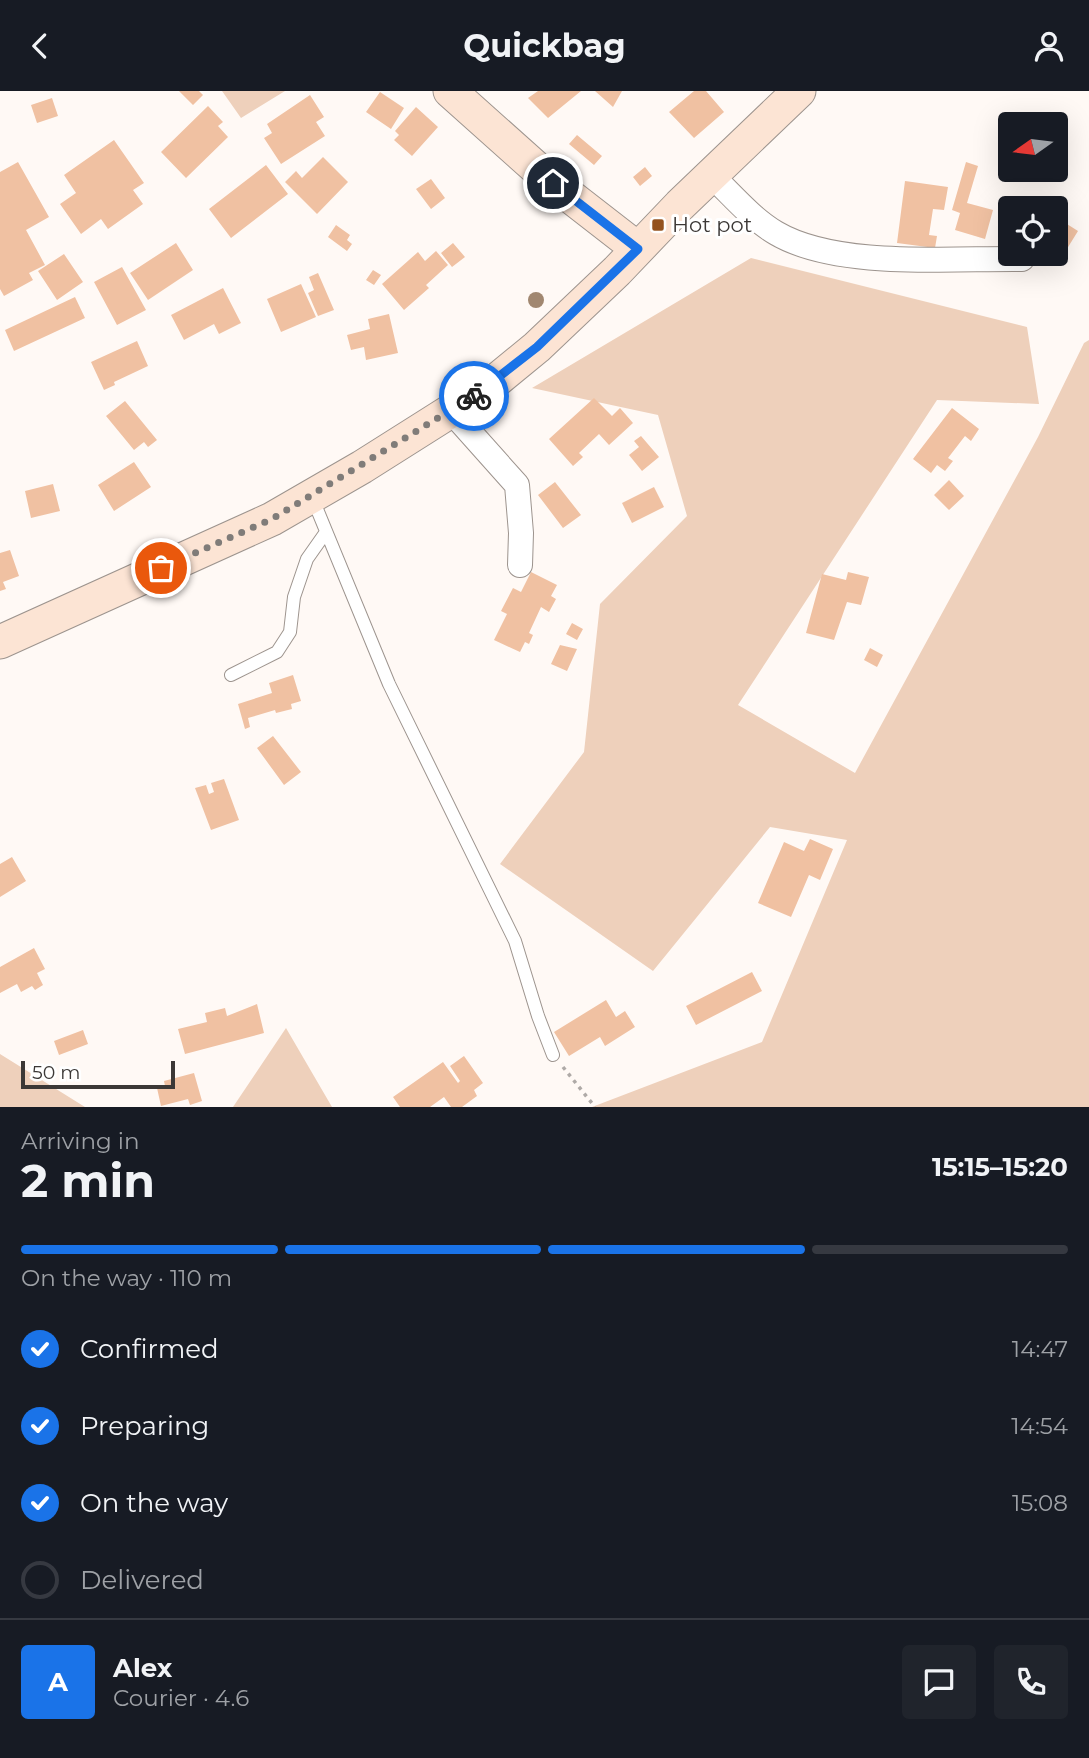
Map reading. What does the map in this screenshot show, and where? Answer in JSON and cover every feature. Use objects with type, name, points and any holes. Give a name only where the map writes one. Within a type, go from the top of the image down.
[{"type":"main road","points":[[450,91],[553,183],[638,249]]},
{"type":"main road","points":[[0,642],[272,519],[487,388],[537,347],[799,91]]},
{"type":"street","points":[[712,176],[776,233],[803,245],[839,254],[877,257],[998,258]]},
{"type":"street","points":[[451,411],[517,485],[521,533],[520,565]]},
{"type":"lane","points":[[312,497],[389,684],[515,941],[553,1055]]},
{"type":"lane","points":[[231,675],[277,652],[290,632],[294,597],[307,558],[326,532]]},
{"type":"path","points":[[553,1055],[595,1107]]},
{"type":"shaded area","points":[[222,91],[285,91],[241,118]]},
{"type":"shaded area","points":[[751,258],[1027,327],[1039,404],[937,400],[738,705],[855,773],[1038,437],[1084,343],[1089,340],[1089,1107],[592,1107],[762,1042],[847,840],[770,827],[653,971],[500,864],[584,752],[600,604],[687,516],[658,415],[532,388]]},
{"type":"shaded area","points":[[286,1028],[332,1107],[233,1107]]},
{"type":"shaded area","points":[[0,1054],[85,1107],[0,1107]]},
{"type":"building","points":[[179,91],[199,91],[203,95],[193,105]]},
{"type":"building","points":[[538,91],[581,91],[548,118],[528,98]]},
{"type":"building","points":[[595,91],[622,91],[613,107]]},
{"type":"building","points":[[694,91],[706,91],[724,112],[694,138],[669,112]]},
{"type":"building","points":[[380,92],[404,108],[391,129],[366,112]]},
{"type":"building","points":[[310,95],[324,117],[316,122],[325,136],[281,164],[264,138],[272,133],[267,124]]},
{"type":"building","points":[[52,98],[58,116],[37,123],[31,105]]},
{"type":"building","points":[[208,106],[223,122],[218,126],[228,137],[186,178],[161,152]]},
{"type":"building","points":[[416,107],[438,127],[412,156],[394,140],[399,135],[395,131]]},
{"type":"building","points":[[577,135],[602,156],[594,165],[569,144]]},
{"type":"building","points":[[114,140],[144,183],[133,190],[143,204],[108,229],[101,219],[81,234],[60,204],[76,193],[64,175]]},
{"type":"building","points":[[323,157],[348,182],[317,214],[285,182],[296,171],[302,178]]},
{"type":"building","points":[[18,162],[49,217],[26,230],[45,265],[29,273],[33,280],[4,296],[0,289],[0,172]]},
{"type":"building","points":[[966,162],[978,166],[967,203],[993,210],[985,239],[955,230],[960,213],[952,210]]},
{"type":"building","points":[[266,165],[288,194],[231,238],[209,209]]},
{"type":"building","points":[[645,167],[652,176],[640,186],[633,177]]},
{"type":"building","points":[[431,179],[445,198],[431,209],[416,189]]},
{"type":"building","points":[[905,181],[948,187],[944,210],[933,209],[929,235],[937,236],[935,248],[897,243]]},
{"type":"building","points":[[336,225],[350,235],[347,240],[352,244],[347,251],[328,237]]},
{"type":"building","points":[[1068,225],[1078,231],[1068,247]]},
{"type":"building","points":[[176,243],[193,270],[148,300],[130,273]]},
{"type":"building","points":[[453,243],[465,257],[452,267],[441,253]]},
{"type":"building","points":[[436,251],[448,265],[426,285],[429,288],[404,310],[382,284],[418,252],[425,261]]},
{"type":"building","points":[[64,254],[83,282],[57,300],[38,271]]},
{"type":"building","points":[[122,267],[146,310],[117,325],[94,282]]},
{"type":"building","points":[[373,270],[381,275],[374,285],[366,280]]},
{"type":"building","points":[[318,273],[334,310],[318,316],[308,293],[314,290],[309,277]]},
{"type":"building","points":[[301,284],[316,317],[281,332],[267,299]]},
{"type":"building","points":[[223,288],[241,323],[219,334],[214,324],[184,340],[171,315]]},
{"type":"building","points":[[75,297],[85,318],[14,351],[5,330]]},
{"type":"building","points":[[389,314],[398,353],[366,360],[364,347],[351,350],[347,335],[370,329],[368,319]]},
{"type":"building","points":[[137,341],[148,366],[114,382],[115,385],[104,390],[91,362]]},
{"type":"building","points":[[594,398],[612,416],[620,408],[633,423],[609,445],[599,434],[579,453],[583,457],[573,466],[549,439]]},
{"type":"building","points":[[125,401],[157,440],[148,447],[144,442],[134,450],[106,416]]},
{"type":"building","points":[[952,408],[979,429],[971,441],[965,436],[948,458],[953,461],[945,471],[937,465],[931,473],[913,459]]},
{"type":"building","points":[[641,436],[659,457],[642,471],[629,455],[639,447],[634,441]]},
{"type":"building","points":[[134,462],[151,487],[114,511],[98,485]]},
{"type":"building","points":[[949,480],[964,496],[949,510],[934,495]]},
{"type":"building","points":[[555,482],[581,515],[563,528],[538,495]]},
{"type":"building","points":[[53,484],[60,511],[31,518],[25,491]]},
{"type":"building","points":[[654,487],[664,507],[632,523],[622,503]]},
{"type":"building","points":[[10,550],[19,576],[3,582],[6,589],[0,591],[0,553]]},
{"type":"building","points":[[531,572],[557,585],[551,596],[556,599],[549,612],[541,607],[529,633],[533,635],[529,644],[525,642],[520,652],[494,640],[507,614],[501,611],[513,588],[521,592]]},
{"type":"building","points":[[848,572],[869,577],[861,605],[847,602],[834,640],[806,633],[822,574],[846,580]]},
{"type":"building","points":[[572,623],[583,629],[577,640],[566,634]]},
{"type":"building","points":[[560,645],[577,649],[567,671],[551,664]]},
{"type":"building","points":[[870,648],[883,655],[877,667],[864,660]]},
{"type":"building","points":[[293,675],[301,701],[291,704],[292,709],[276,713],[275,710],[248,718],[250,727],[245,729],[238,704],[272,693],[269,683]]},
{"type":"building","points":[[273,736],[301,772],[284,785],[257,748]]},
{"type":"building","points":[[224,779],[239,820],[211,830],[195,788],[206,785],[209,794],[214,792],[211,783]]},
{"type":"building","points":[[810,839],[833,849],[820,880],[809,875],[791,917],[758,903],[784,842],[804,851]]},
{"type":"building","points":[[12,857],[26,881],[0,897],[0,864]]},
{"type":"building","points":[[34,948],[45,969],[37,973],[43,985],[35,990],[32,986],[21,992],[17,984],[0,993],[0,967]]},
{"type":"building","points":[[752,972],[762,991],[696,1025],[686,1006]]},
{"type":"building","points":[[606,1000],[616,1017],[625,1011],[635,1027],[605,1046],[600,1037],[569,1056],[554,1032]]},
{"type":"building","points":[[257,1004],[264,1033],[185,1054],[178,1029],[207,1022],[205,1013],[225,1008],[227,1016]]},
{"type":"building","points":[[83,1030],[88,1044],[59,1055],[54,1041]]},
{"type":"building","points":[[464,1056],[483,1083],[474,1090],[477,1096],[462,1107],[451,1107],[444,1097],[430,1107],[400,1107],[393,1097],[443,1062],[458,1083],[460,1081],[450,1066]]},
{"type":"building","points":[[194,1073],[202,1101],[190,1105],[188,1099],[161,1106],[157,1088],[165,1086],[164,1081]]},
{"type":"way so far","points":[[161,568],[272,519],[362,467],[474,396]]},
{"type":"place","name":"Hot pot","points":[[658,225]]},
{"type":"route","points":[[474,396],[537,347],[638,249],[553,183]]}]
